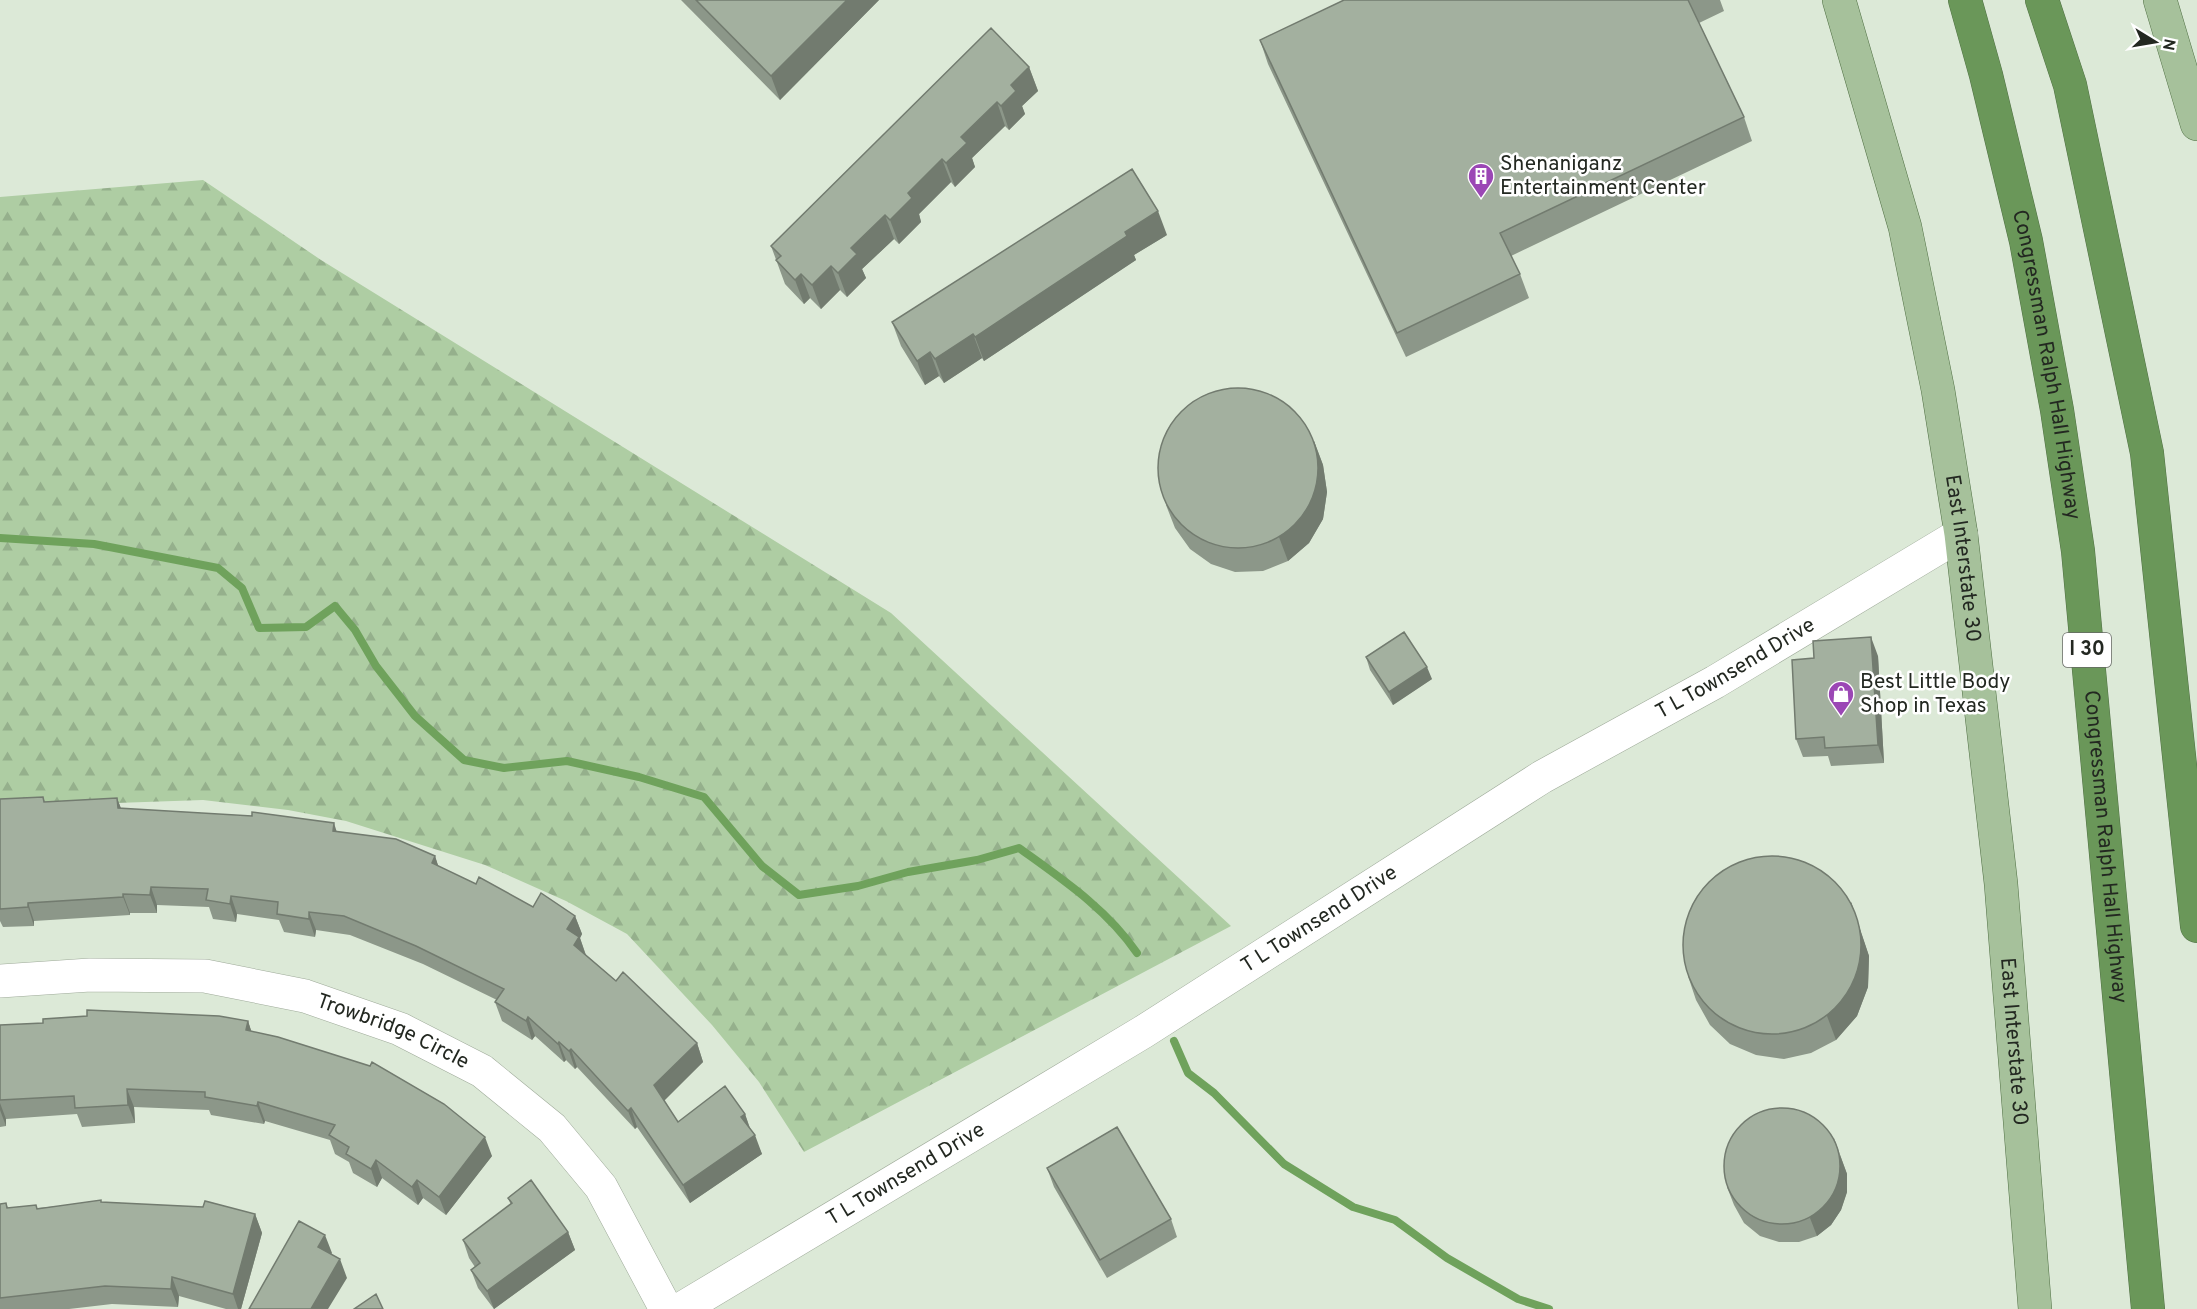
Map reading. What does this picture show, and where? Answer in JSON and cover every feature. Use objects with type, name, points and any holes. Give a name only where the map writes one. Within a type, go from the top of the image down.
[{"type":"highway","name":"Congressman Ralph Hall Highway","points":[[1965,0],[1986,75],[2026,241],[2057,410],[2078,551],[2148,1309]]},
{"type":"highway","points":[[2042,0],[2070,85],[2147,453],[2197,926]]},
{"type":"main road","name":"East Interstate 30","points":[[1839,0],[1905,226],[1938,390],[1961,534],[2001,884],[2035,1309]]},
{"type":"main road","points":[[2160,0],[2197,124]]},
{"type":"street","name":"T L Townsend Drive","points":[[681,1309],[1143,1032],[1542,777],[1715,682],[1961,534]]},
{"type":"street","name":"Trowbridge Circle","points":[[0,981],[90,975],[205,976],[305,996],[400,1029],[482,1071],[552,1128],[601,1187],[666,1309]]},
{"type":"green space","points":[[203,180],[321,260],[891,613],[1231,926],[804,1152],[759,1082],[712,1025],[627,934],[566,901],[485,865],[346,821],[288,810],[203,800],[0,807],[0,197]]},
{"type":"building","points":[[696,0],[847,0],[771,76]]},
{"type":"building","name":"Shenaniganz Entertainment Center","points":[[1344,0],[1688,0],[1744,117],[1500,233],[1520,274],[1397,333],[1260,40]]},
{"type":"building","points":[[991,28],[1029,67],[1011,85],[1016,91],[1001,106],[997,102],[961,137],[967,143],[946,163],[942,159],[908,193],[912,198],[890,220],[885,215],[851,248],[857,254],[838,273],[831,266],[812,285],[801,274],[795,280],[776,260],[781,256],[771,246]]},
{"type":"building","points":[[1132,169],[1158,211],[1125,232],[1127,236],[975,337],[973,334],[935,359],[930,352],[917,361],[892,322]]},
{"type":"building","points":[[1238,388],[1269,394],[1295,411],[1312,437],[1318,468],[1312,499],[1295,525],[1269,542],[1238,548],[1207,542],[1181,525],[1164,499],[1158,468],[1164,437],[1181,411],[1207,394]]},
{"type":"building","points":[[1404,632],[1427,667],[1389,692],[1366,657]]},
{"type":"building","name":"Best Little Body Shop in Texas","points":[[1871,637],[1878,745],[1825,748],[1824,737],[1796,739],[1792,660],[1814,658],[1813,641]]},
{"type":"building","points":[[43,797],[44,802],[117,798],[118,808],[252,816],[252,812],[334,823],[333,831],[396,839],[435,856],[432,863],[476,884],[479,877],[533,907],[541,893],[575,916],[567,929],[579,937],[574,945],[616,981],[623,972],[697,1043],[654,1085],[678,1122],[725,1086],[745,1114],[741,1117],[755,1135],[683,1185],[631,1108],[628,1111],[571,1049],[569,1051],[559,1042],[558,1044],[528,1017],[526,1021],[495,1002],[504,989],[416,946],[344,916],[309,912],[309,919],[277,914],[278,902],[231,896],[230,904],[206,900],[208,889],[151,887],[150,895],[123,894],[123,897],[28,903],[28,907],[0,909],[0,799]]},
{"type":"building","points":[[1772,856],[1806,863],[1835,882],[1854,911],[1861,945],[1854,979],[1835,1008],[1806,1027],[1772,1034],[1738,1027],[1709,1008],[1690,979],[1683,945],[1690,911],[1709,882],[1738,863]]},
{"type":"building","points":[[87,1010],[219,1016],[248,1021],[246,1030],[278,1037],[370,1066],[372,1062],[444,1104],[485,1137],[439,1197],[417,1180],[412,1187],[376,1160],[371,1169],[346,1154],[349,1147],[329,1135],[335,1125],[258,1102],[257,1106],[205,1097],[205,1092],[127,1089],[128,1105],[75,1108],[74,1096],[0,1100],[0,1025],[43,1023],[43,1019],[87,1016]]},
{"type":"building","points":[[1782,1108],[1804,1112],[1823,1125],[1836,1144],[1840,1166],[1836,1188],[1823,1207],[1804,1220],[1782,1224],[1760,1220],[1741,1207],[1728,1188],[1724,1166],[1728,1144],[1741,1125],[1760,1112]]},
{"type":"building","points":[[1117,1127],[1171,1219],[1100,1260],[1047,1168]]},
{"type":"building","points":[[531,1180],[568,1232],[487,1291],[471,1270],[480,1263],[463,1240],[512,1203],[508,1198]]},
{"type":"building","points":[[101,1200],[101,1202],[203,1207],[205,1201],[255,1214],[233,1294],[172,1277],[171,1289],[105,1286],[0,1298],[0,1204],[6,1203],[7,1208],[36,1205],[37,1209]]},
{"type":"building","points":[[299,1221],[325,1235],[318,1247],[340,1259],[311,1309],[249,1309]]},
{"type":"building","points":[[376,1294],[383,1309],[354,1309]]},
{"type":"waterway","points":[[0,538],[94,544],[218,568],[242,588],[259,628],[306,627],[335,606],[355,630],[376,666],[415,716],[464,760],[504,768],[567,761],[639,777],[704,797],[762,866],[799,895],[858,886],[908,872],[977,860],[1019,848],[1098,909],[1112,922],[1137,953]]},
{"type":"waterway","points":[[1174,1041],[1188,1073],[1214,1093],[1284,1164],[1353,1207],[1395,1220],[1447,1258],[1518,1299],[1549,1309]]},
{"type":"place","name":"Shenaniganz Entertainment Center","points":[[1481,199]]},
{"type":"place","name":"Best Little Body Shop in Texas","points":[[1841,717]]}]
